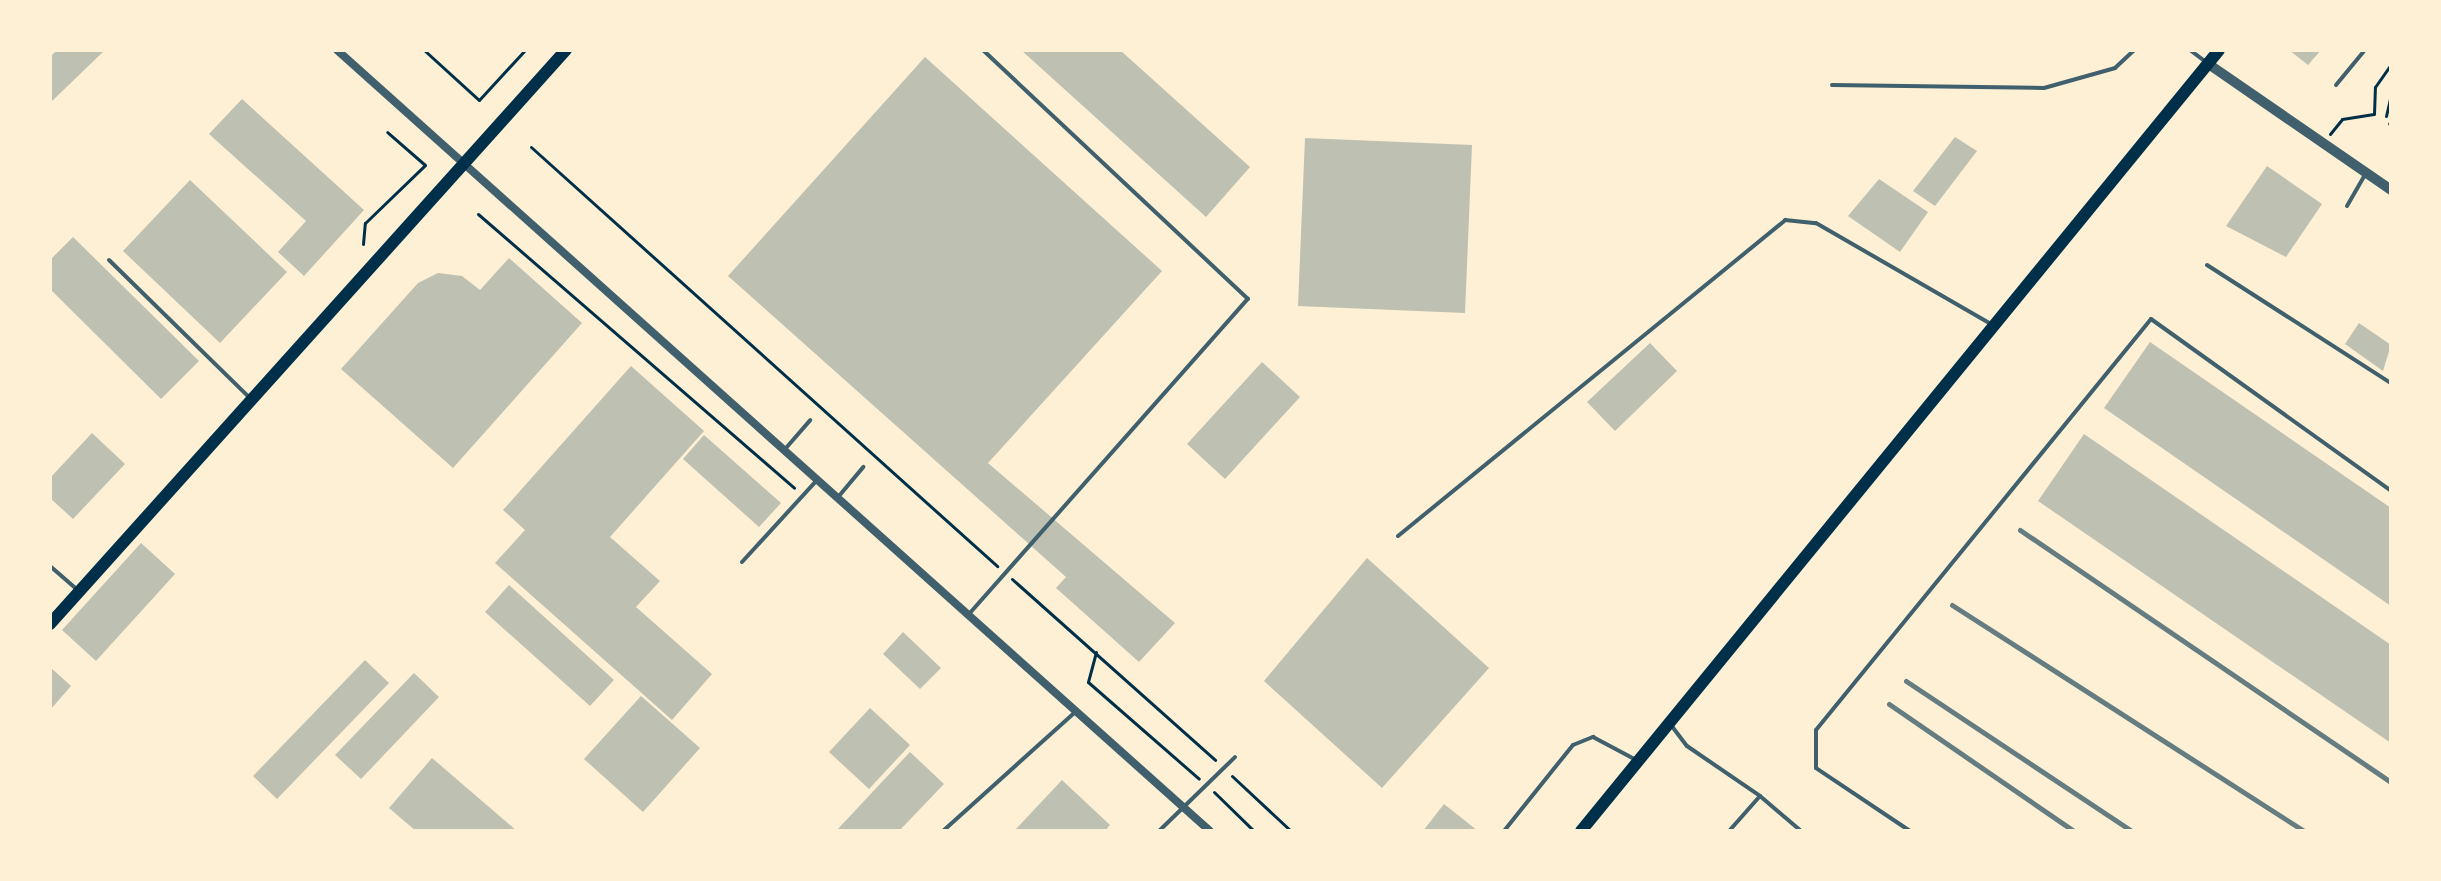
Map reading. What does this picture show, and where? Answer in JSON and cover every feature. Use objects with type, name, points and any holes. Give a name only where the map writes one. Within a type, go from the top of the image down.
[{"type":"main road","points":[[50,624],[465,166],[566,50]]},
{"type":"main road","points":[[1581,831],[1667,720],[1995,326],[2219,50]]},
{"type":"street","points":[[337,50],[819,477],[1210,831]]},
{"type":"street","points":[[2207,63],[2391,190]]},
{"type":"lane","points":[[969,614],[1248,299],[983,50]]},
{"type":"lane","points":[[1832,85],[2044,88],[2115,68],[2134,50]]},
{"type":"lane","points":[[2190,50],[2207,63]]},
{"type":"lane","points":[[2336,85],[2365,50]]},
{"type":"lane","points":[[2347,206],[2366,173]]},
{"type":"lane","points":[[1398,536],[1785,220],[1816,223],[1995,326]]},
{"type":"lane","points":[[109,260],[252,400]]},
{"type":"lane","points":[[2207,265],[2391,383]]},
{"type":"lane","points":[[1910,831],[1816,768],[1816,730],[2151,319],[2391,491]]},
{"type":"lane","points":[[786,448],[810,420]]},
{"type":"lane","points":[[839,496],[863,467]]},
{"type":"lane","points":[[742,562],[819,477]]},
{"type":"lane","points":[[50,566],[79,591]]},
{"type":"lane","points":[[943,831],[1076,711]]},
{"type":"lane","points":[[1667,720],[1687,746],[1760,796],[1801,831]]},
{"type":"lane","points":[[1504,831],[1573,745],[1593,737],[1636,760]]},
{"type":"lane","points":[[1159,831],[1204,783],[1235,757]]},
{"type":"lane","points":[[1729,831],[1760,796]]},
{"type":"path","points":[[424,50],[479,100],[525,50]]},
{"type":"path","points":[[2323,143],[2342,119],[2374,114],[2375,87],[2391,64]]},
{"type":"path","points":[[2391,95],[2383,109],[2391,124]]},
{"type":"path","points":[[363,244],[365,223],[425,165],[387,132]]},
{"type":"path","points":[[531,147],[1096,652],[1291,831]]},
{"type":"path","points":[[478,214],[803,496]]},
{"type":"path","points":[[1096,652],[1088,682],[1254,831]]},
{"type":"building","points":[[57,50],[105,50],[50,103],[50,57]]},
{"type":"building","points":[[1021,50],[1120,50],[1250,167],[1206,217]]},
{"type":"building","points":[[2289,50],[2321,50],[2308,65]]},
{"type":"building","points":[[925,57],[1162,271],[988,463],[1175,623],[1139,662],[1056,588],[1066,577],[728,276]]},
{"type":"building","points":[[242,99],[364,210],[304,276],[278,252],[306,221],[209,134]]},
{"type":"building","points":[[1955,137],[1977,151],[1935,206],[1913,191]]},
{"type":"building","points":[[1305,138],[1472,145],[1465,313],[1298,306]]},
{"type":"building","points":[[2267,166],[2322,204],[2286,257],[2226,226]]},
{"type":"building","points":[[1879,179],[1928,212],[1900,252],[1848,216]]},
{"type":"building","points":[[190,180],[287,272],[220,343],[123,251]]},
{"type":"building","points":[[73,237],[199,361],[161,399],[50,289],[50,260]]},
{"type":"building","points":[[509,258],[582,323],[453,468],[341,369],[418,283],[438,273],[462,276],[480,290]]},
{"type":"building","points":[[2359,323],[2391,345],[2383,371],[2345,344]]},
{"type":"building","points":[[2150,342],[2391,508],[2391,606],[2104,408]]},
{"type":"building","points":[[1650,343],[1677,371],[1615,431],[1587,402]]},
{"type":"building","points":[[1262,362],[1300,397],[1225,479],[1187,444]]},
{"type":"building","points":[[631,366],[704,431],[610,537],[660,581],[636,607],[712,674],[672,720],[495,563],[525,530],[503,510]]},
{"type":"building","points":[[92,433],[125,464],[73,519],[50,498],[50,478]]},
{"type":"building","points":[[2084,434],[2391,645],[2391,743],[2038,501]]},
{"type":"building","points":[[704,435],[781,503],[759,527],[683,459]]},
{"type":"building","points":[[141,543],[175,574],[96,661],[62,630]]},
{"type":"building","points":[[1367,558],[1489,668],[1382,788],[1264,681]]},
{"type":"building","points":[[509,585],[614,680],[590,706],[485,612]]},
{"type":"building","points":[[903,632],[941,668],[920,689],[883,654]]},
{"type":"building","points":[[365,660],[389,683],[277,799],[253,776]]},
{"type":"building","points":[[50,667],[71,686],[50,710]]},
{"type":"building","points":[[414,673],[439,697],[361,779],[335,755]]},
{"type":"building","points":[[641,696],[700,748],[643,812],[584,759]]},
{"type":"building","points":[[870,708],[910,745],[869,789],[829,752]]},
{"type":"building","points":[[910,752],[944,784],[899,831],[836,831]]},
{"type":"building","points":[[432,758],[517,831],[416,831],[389,808]]},
{"type":"building","points":[[1062,780],[1110,825],[1105,831],[1014,831]]},
{"type":"building","points":[[1444,804],[1478,831],[1423,831]]},
{"type":"railway","points":[[2020,530],[2391,782]]},
{"type":"railway","points":[[1952,605],[2304,831]]},
{"type":"railway","points":[[1906,681],[2132,831]]},
{"type":"railway","points":[[1889,704],[2074,831]]}]
